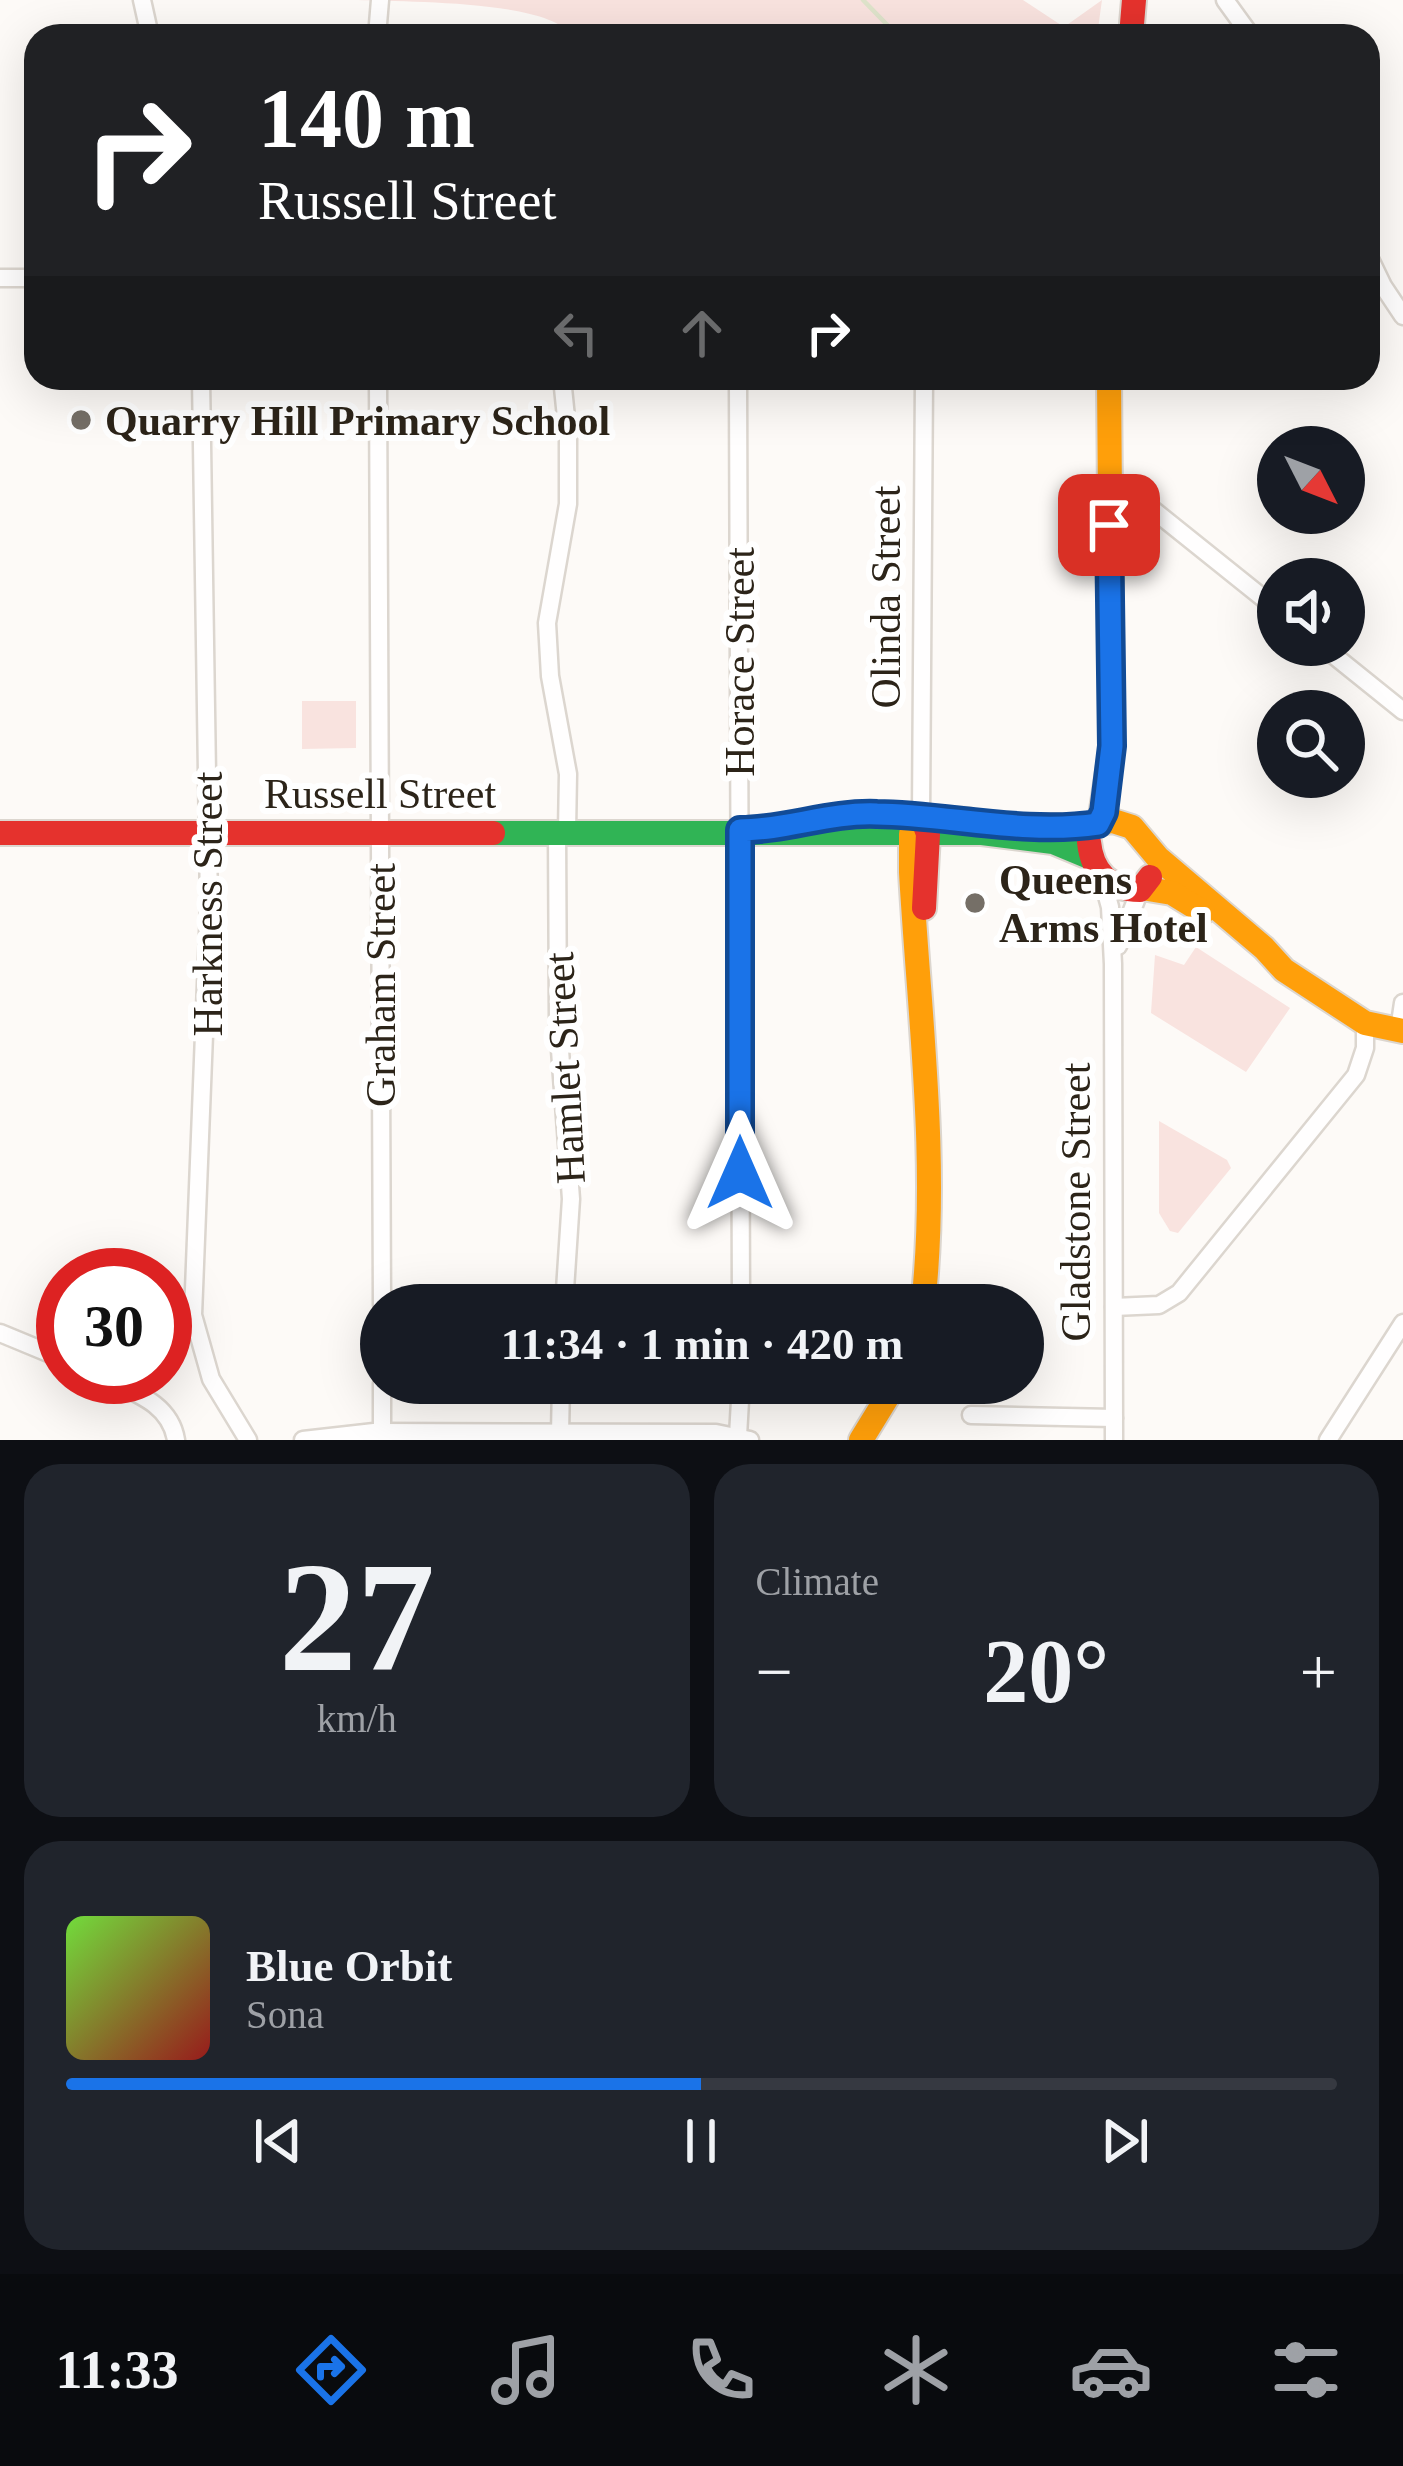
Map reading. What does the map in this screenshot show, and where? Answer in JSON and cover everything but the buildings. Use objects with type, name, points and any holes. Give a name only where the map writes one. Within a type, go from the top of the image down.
[{"type":"main road","points":[[1109,390],[1112,746],[1099,823],[1090,836],[1096,867],[1120,890],[1172,893],[1264,948],[1291,956],[1401,1031]]},
{"type":"main road","points":[[1112,746],[1135,830]]},
{"type":"main road","points":[[1099,823],[1122,822],[1135,830],[1152,851],[1284,970],[1366,1023],[1401,1031]]},
{"type":"main road","name":"Russell Street","points":[[0,833],[750,830],[1099,823]]},
{"type":"main road","name":"Russell Street","points":[[920,828],[1066,846],[1096,867]]},
{"type":"main road","name":"Olinda Street","points":[[920,828],[918,964],[928,1240],[924,1284]]},
{"type":"main road","points":[[1141,889],[1153,870],[1152,851]]},
{"type":"main road","name":"Olinda Street","points":[[911,1284],[920,1028]]},
{"type":"main road","points":[[868,1437],[875,1404]]},
{"type":"main road","points":[[868,1437],[886,1404]]},
{"type":"street","points":[[1380,276],[1403,316]]},
{"type":"street","name":"Harkness Street","points":[[201,390],[208,1000],[193,1315],[203,1360],[248,1440]]},
{"type":"street","name":"Graham Street","points":[[378,390],[382,1284]]},
{"type":"street","name":"Hamlet Street","points":[[563,390],[568,505],[547,623],[550,676],[568,774],[562,831],[558,1023],[572,1198],[566,1284]]},
{"type":"street","name":"Horace Street","points":[[738,390],[750,830],[741,1284]]},
{"type":"street","name":"Olinda Street","points":[[920,828],[924,390]]},
{"type":"street","points":[[1110,492],[1152,509],[1257,593]]},
{"type":"street","points":[[1348,666],[1403,711]]},
{"type":"street","name":"Gladstone Street","points":[[1096,867],[1110,907],[1114,964],[1114,1440]]},
{"type":"street","name":"Gladstone Street","points":[[1114,964],[1122,931],[1141,889]]},
{"type":"street","points":[[1401,1031],[1403,1003]]},
{"type":"street","points":[[1114,1307],[1159,1304],[1179,1293],[1355,1075],[1365,1048],[1366,1023]]},
{"type":"street","points":[[1328,1440],[1403,1323]]},
{"type":"street","points":[[0,1333],[36,1348]]},
{"type":"street","points":[[155,1404],[174,1427],[176,1440]]},
{"type":"street","points":[[382,1404],[382,1432]]},
{"type":"street","points":[[560,1434],[561,1404]]},
{"type":"street","points":[[303,1440],[382,1432],[744,1438],[742,1404]]},
{"type":"street","points":[[971,1415],[1114,1418]]},
{"type":"shaded area","points":[[358,0],[1023,0],[1059,24],[558,24],[507,9]]},
{"type":"shaded area","points":[[1102,0],[1099,24],[1068,24]]},
{"type":"shaded area","points":[[302,701],[356,701],[356,748],[302,749]]},
{"type":"shaded area","points":[[1196,947],[1290,1008],[1246,1072],[1151,1013],[1155,955],[1184,965]]},
{"type":"shaded area","points":[[1159,1121],[1227,1160],[1231,1168],[1178,1233],[1170,1231],[1159,1213]]},
{"type":"waterway","points":[[863,0],[886,24]]},
{"type":"traffic: fast","points":[[493,833],[982,833],[1053,842],[1089,857]]},
{"type":"traffic: slow","points":[[1100,822],[1112,746],[1109,390]]},
{"type":"traffic: slow","points":[[800,823],[849,814],[968,820]]},
{"type":"traffic: slow","points":[[1032,826],[1113,821],[1132,827],[1158,858],[1284,970],[1365,1023],[1403,1031]]},
{"type":"traffic: slow","points":[[917,823],[911,834],[911,872],[928,1143],[925,1284]]},
{"type":"traffic: slow","points":[[1142,888],[1172,893],[1203,912]]},
{"type":"traffic: slow","points":[[861,1440],[883,1404]]},
{"type":"traffic: jam","points":[[1132,24],[1134,0]]},
{"type":"traffic: jam","points":[[924,823],[928,834],[924,908]]},
{"type":"traffic: jam","points":[[0,833],[493,833]]},
{"type":"traffic: jam","points":[[1089,842],[1098,870],[1111,883],[1140,890],[1150,877]]},
{"type":"place","name":"Quarry Hill Primary School","points":[[81,420]]},
{"type":"place","name":"Queens Arms Hotel","points":[[975,903]]},
{"type":"route","points":[[740,1173],[740,830],[849,814],[1043,826],[1098,824],[1104,812],[1112,746],[1109,525]]}]
